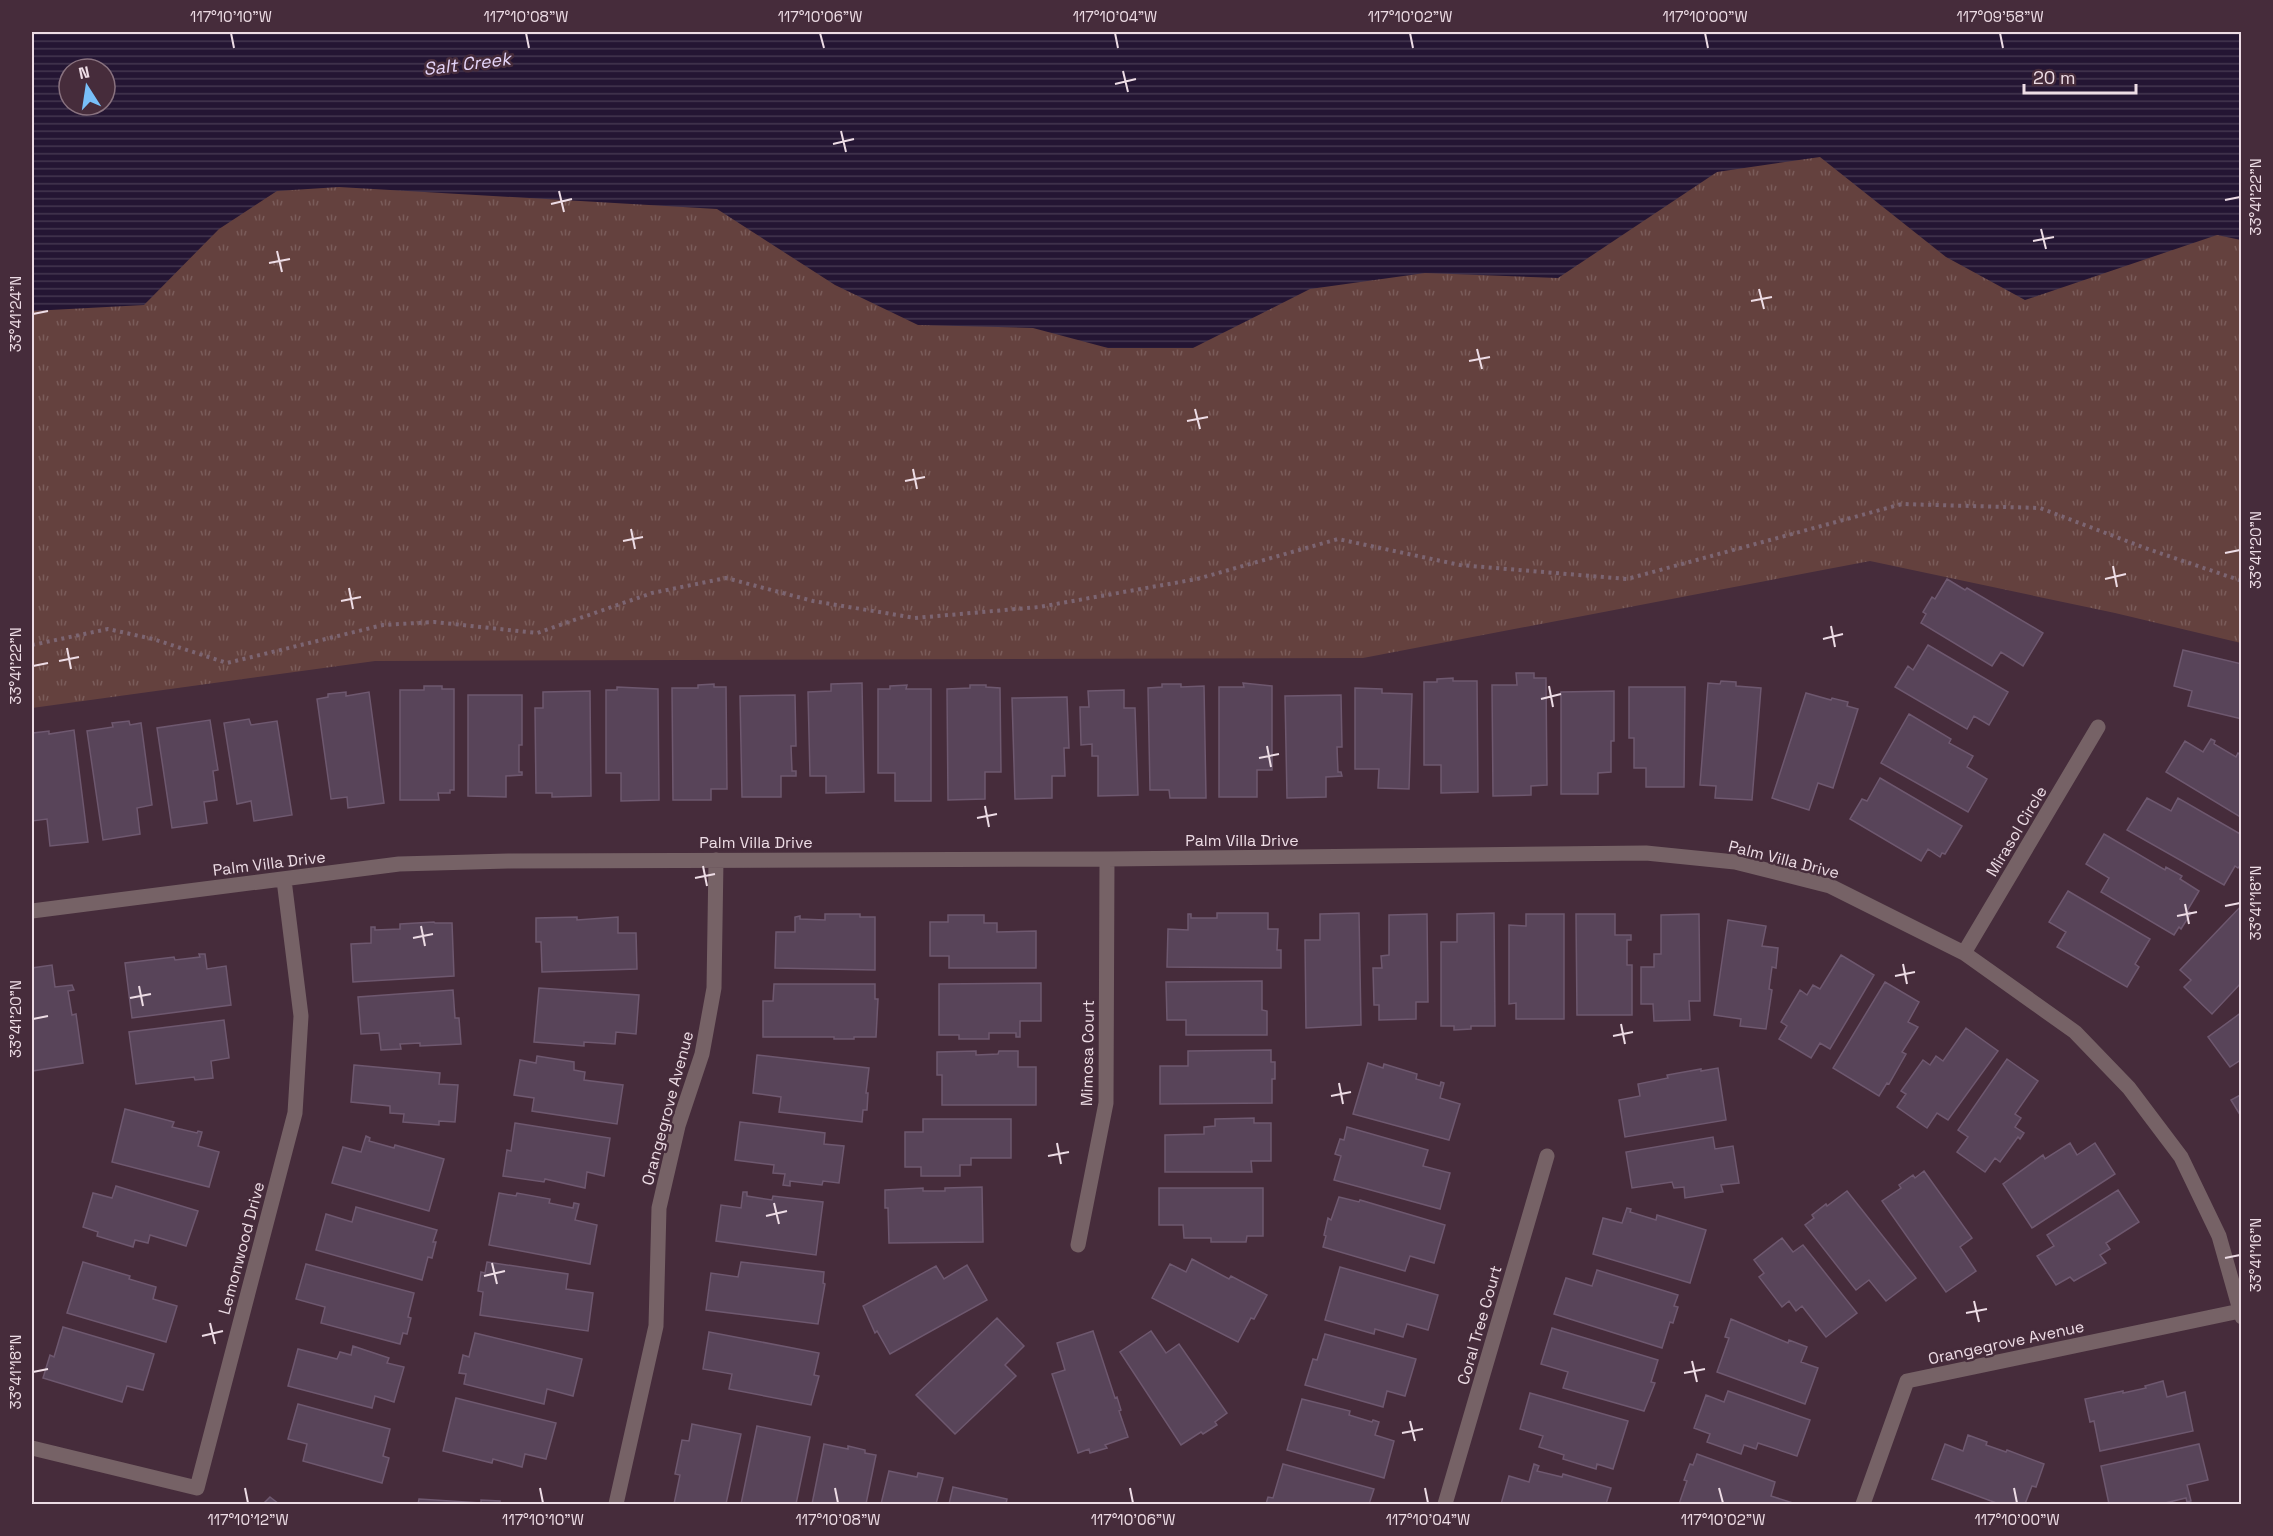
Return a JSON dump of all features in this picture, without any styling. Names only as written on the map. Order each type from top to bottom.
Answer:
[{"type":"street","name":"Mirasol Circle","points":[[1964,953],[2098,727]]},
{"type":"street","name":"Palm Villa Drive","points":[[32,911],[399,864],[1646,853],[1735,862],[1830,886],[1964,953],[2075,1032],[2129,1088],[2181,1157],[2219,1236],[2241,1314]]},
{"type":"street","name":"Mimosa Court","points":[[1078,1245],[1106,1103],[1107,859]]},
{"type":"street","name":"Orangegrove Avenue","points":[[616,1504],[656,1326],[659,1208],[678,1126],[702,1054],[714,988],[716,860]]},
{"type":"street","name":"Lemonwood Drive","points":[[32,1448],[197,1488],[295,1113],[301,1016],[284,880]]},
{"type":"street","name":"Coral Tree Court","points":[[1445,1504],[1547,1156]]},
{"type":"street","name":"Orangegrove Avenue","points":[[1863,1504],[1907,1381],[2241,1314]]},
{"type":"path","points":[[32,645],[108,629],[153,639],[227,663],[383,625],[434,622],[537,633],[652,593],[726,578],[813,601],[915,618],[1039,606],[1197,579],[1338,539],[1460,565],[1627,579],[1902,504],[2040,508],[2241,581]]},
{"type":"green space","points":[[32,32],[2241,32],[2241,643],[2115,613],[1870,561],[1363,658],[375,661],[32,708]]},
{"type":"water","name":"Salt Creek","points":[[32,32],[2241,32],[2241,240],[2217,235],[2025,300],[1946,257],[1820,157],[1717,172],[1558,278],[1425,273],[1310,289],[1193,348],[1108,348],[1033,328],[918,325],[835,285],[717,209],[339,187],[277,191],[219,229],[144,305],[32,311]]},
{"type":"building","points":[[1947,579],[1965,590],[1967,588],[2043,633],[2023,666],[2001,652],[1992,666],[1921,623],[1926,614],[1923,612],[1932,597],[1935,599]]},
{"type":"building","points":[[1928,645],[2008,692],[1989,725],[1974,716],[1967,729],[1895,687],[1908,666],[1913,670]]},
{"type":"building","points":[[2183,650],[2242,664],[2242,719],[2188,706],[2192,691],[2174,686]]},
{"type":"building","points":[[1516,673],[1534,673],[1534,678],[1546,678],[1547,785],[1531,786],[1531,795],[1493,796],[1492,685],[1517,685]]},
{"type":"building","points":[[1453,678],[1453,681],[1477,681],[1478,792],[1441,793],[1441,765],[1424,765],[1424,682]]},
{"type":"building","points":[[1721,681],[1736,682],[1736,686],[1761,688],[1752,800],[1715,798],[1716,786],[1700,785],[1708,683],[1720,684]]},
{"type":"building","points":[[862,683],[864,792],[826,793],[826,776],[810,776],[808,692],[831,691],[831,684]]},
{"type":"building","points":[[1243,683],[1272,686],[1272,770],[1257,770],[1257,797],[1219,797],[1219,687],[1244,687]]},
{"type":"building","points":[[714,684],[714,687],[726,687],[727,789],[711,789],[711,800],[673,800],[672,688],[698,688],[698,685]]},
{"type":"building","points":[[1162,684],[1181,684],[1181,687],[1204,686],[1206,798],[1170,798],[1169,790],[1150,790],[1148,688],[1162,687]]},
{"type":"building","points":[[907,685],[906,689],[931,689],[931,801],[895,801],[895,773],[878,773],[878,689]]},
{"type":"building","points":[[970,685],[1000,688],[1001,772],[985,772],[985,799],[948,800],[947,689],[970,688]]},
{"type":"building","points":[[424,686],[454,689],[454,790],[450,790],[450,793],[438,793],[439,800],[400,800],[400,690],[424,690]]},
{"type":"building","points":[[617,687],[658,689],[659,800],[621,801],[621,773],[606,773],[606,690],[617,690]]},
{"type":"building","points":[[1629,687],[1685,687],[1684,787],[1646,787],[1646,768],[1634,768],[1634,738],[1629,738]]},
{"type":"building","points":[[1355,688],[1382,689],[1382,693],[1412,694],[1409,789],[1378,788],[1379,769],[1355,769]]},
{"type":"building","points":[[1124,690],[1124,708],[1135,708],[1138,795],[1098,796],[1098,756],[1092,756],[1092,744],[1081,745],[1080,707],[1089,707],[1088,691]]},
{"type":"building","points":[[590,691],[591,796],[552,797],[552,793],[536,793],[535,708],[543,708],[543,692]]},
{"type":"building","points":[[1614,691],[1614,741],[1611,741],[1611,772],[1598,773],[1598,794],[1561,794],[1561,692]]},
{"type":"building","points":[[346,692],[346,696],[369,692],[384,803],[348,808],[347,797],[331,799],[317,699],[328,697],[328,694]]},
{"type":"building","points":[[1806,693],[1848,702],[1847,706],[1858,709],[1833,788],[1818,783],[1809,810],[1772,798]]},
{"type":"building","points":[[468,695],[522,695],[522,745],[519,745],[519,772],[522,772],[522,775],[506,776],[506,797],[468,796]]},
{"type":"building","points":[[795,695],[796,746],[791,746],[792,771],[796,771],[796,776],[781,776],[781,797],[742,797],[740,696]]},
{"type":"building","points":[[1341,695],[1342,747],[1337,747],[1338,772],[1341,772],[1342,776],[1326,777],[1326,797],[1287,798],[1285,696]]},
{"type":"building","points":[[1067,697],[1069,748],[1064,748],[1065,776],[1052,776],[1052,798],[1015,799],[1012,698]]},
{"type":"building","points":[[1909,714],[1951,739],[1949,743],[1973,756],[1967,767],[1987,779],[1968,812],[1881,763]]},
{"type":"building","points":[[249,719],[251,725],[277,721],[292,815],[254,821],[251,801],[237,804],[224,723]]},
{"type":"building","points":[[210,720],[218,770],[213,771],[217,800],[204,802],[207,823],[172,828],[157,728]]},
{"type":"building","points":[[129,721],[130,725],[141,723],[152,805],[137,808],[140,834],[103,840],[87,731],[113,727],[112,723]]},
{"type":"building","points":[[74,730],[88,842],[50,846],[47,819],[32,821],[32,737],[33,733],[49,731],[49,734]]},
{"type":"building","points":[[2211,739],[2215,741],[2214,744],[2236,757],[2238,753],[2242,755],[2242,818],[2166,772],[2185,741],[2203,752]]},
{"type":"building","points":[[1880,778],[1962,826],[1945,854],[1942,853],[1940,857],[1928,849],[1921,861],[1850,819],[1862,799],[1867,801]]},
{"type":"building","points":[[2147,798],[2171,811],[2178,798],[2242,835],[2242,863],[2238,868],[2235,866],[2224,885],[2127,830]]},
{"type":"building","points":[[2104,834],[2165,870],[2166,867],[2182,876],[2180,879],[2199,891],[2187,911],[2191,913],[2181,929],[2179,927],[2174,935],[2101,892],[2109,878],[2086,864]]},
{"type":"building","points":[[2068,891],[2150,939],[2135,964],[2139,967],[2127,987],[2057,947],[2066,932],[2049,922]]},
{"type":"building","points":[[2242,905],[2242,982],[2212,1014],[2184,987],[2191,980],[2180,970]]},
{"type":"building","points":[[1217,913],[1268,913],[1268,929],[1278,929],[1277,950],[1281,950],[1281,968],[1167,967],[1168,929],[1188,930],[1188,914],[1191,914],[1191,918],[1217,918]]},
{"type":"building","points":[[1359,913],[1361,1025],[1306,1028],[1305,940],[1320,940],[1320,914]]},
{"type":"building","points":[[1494,913],[1495,1026],[1471,1026],[1471,1029],[1454,1030],[1454,1026],[1441,1026],[1441,942],[1457,942],[1457,914]]},
{"type":"building","points":[[825,914],[860,914],[860,917],[875,917],[875,970],[775,968],[776,932],[795,932],[795,917],[825,920]]},
{"type":"building","points":[[1427,914],[1428,1002],[1416,1002],[1416,1019],[1379,1020],[1379,1005],[1374,1005],[1373,968],[1382,968],[1381,956],[1389,955],[1389,915]]},
{"type":"building","points":[[1526,914],[1564,914],[1564,1019],[1516,1019],[1516,1003],[1509,1004],[1509,925],[1526,926]]},
{"type":"building","points":[[1576,914],[1615,914],[1615,935],[1631,935],[1631,940],[1627,940],[1627,965],[1632,965],[1632,1015],[1577,1015]]},
{"type":"building","points":[[1699,914],[1700,1001],[1689,1001],[1690,1020],[1654,1021],[1653,1004],[1641,1004],[1641,967],[1654,967],[1654,954],[1661,954],[1661,915]]},
{"type":"building","points":[[948,915],[984,915],[984,923],[997,923],[997,932],[1036,931],[1036,968],[949,968],[949,956],[930,956],[930,922],[948,922]]},
{"type":"building","points":[[577,917],[577,920],[618,917],[618,933],[636,933],[637,969],[542,972],[541,942],[536,942],[536,918]]},
{"type":"building","points":[[1728,920],[1766,926],[1762,946],[1778,948],[1776,968],[1772,967],[1769,989],[1772,990],[1766,1029],[1740,1026],[1741,1019],[1714,1015]]},
{"type":"building","points":[[452,923],[454,976],[353,982],[351,944],[371,943],[371,927],[375,927],[375,930],[400,929],[400,924]]},
{"type":"building","points":[[199,954],[205,954],[207,969],[226,966],[231,1005],[132,1018],[125,963],[174,957],[175,960],[200,957]]},
{"type":"building","points":[[1841,955],[1874,975],[1830,1049],[1820,1043],[1811,1058],[1779,1039],[1787,1026],[1781,1022],[1800,990],[1807,995],[1813,985],[1820,989]]},
{"type":"building","points":[[52,965],[55,987],[72,985],[74,990],[68,991],[72,1015],[76,1014],[83,1063],[32,1071],[32,968]]},
{"type":"building","points":[[1262,981],[1262,1010],[1267,1011],[1267,1035],[1186,1035],[1186,1020],[1167,1020],[1166,982]]},
{"type":"building","points":[[1885,982],[1919,1002],[1908,1022],[1918,1027],[1902,1052],[1906,1054],[1889,1084],[1887,1083],[1879,1096],[1833,1068]]},
{"type":"building","points":[[1041,983],[1041,1021],[1020,1021],[1020,1037],[1016,1037],[1016,1033],[989,1033],[989,1039],[959,1039],[959,1035],[939,1035],[939,984]]},
{"type":"building","points":[[774,984],[875,984],[875,999],[878,999],[876,1037],[834,1039],[834,1037],[763,1037],[763,1001],[773,1001]]},
{"type":"building","points":[[539,988],[639,995],[636,1034],[616,1032],[615,1044],[584,1042],[584,1046],[534,1042]]},
{"type":"building","points":[[453,990],[455,1018],[459,1018],[461,1044],[420,1046],[420,1043],[400,1044],[401,1049],[381,1050],[379,1033],[361,1034],[358,997]]},
{"type":"building","points":[[2242,1012],[2242,1059],[2230,1067],[2208,1037]]},
{"type":"building","points":[[224,1020],[229,1058],[211,1061],[213,1078],[195,1080],[194,1077],[136,1084],[129,1032]]},
{"type":"building","points":[[1966,1028],[1998,1051],[1948,1120],[1937,1113],[1927,1128],[1897,1107],[1906,1094],[1901,1091],[1923,1060],[1930,1065],[1936,1056],[1943,1061]]},
{"type":"building","points":[[1271,1050],[1271,1062],[1275,1062],[1272,1103],[1160,1104],[1160,1066],[1188,1066],[1188,1051]]},
{"type":"building","points":[[976,1051],[976,1055],[998,1054],[999,1051],[1018,1051],[1018,1067],[1036,1067],[1036,1105],[942,1105],[942,1075],[937,1075],[937,1052]]},
{"type":"building","points":[[757,1055],[869,1068],[866,1093],[868,1093],[867,1110],[863,1110],[862,1122],[779,1112],[781,1097],[753,1093]]},
{"type":"building","points":[[537,1056],[574,1062],[574,1070],[585,1072],[584,1080],[623,1085],[617,1124],[532,1111],[534,1098],[514,1095],[520,1060],[536,1063]]},
{"type":"building","points":[[2007,1059],[2038,1081],[2015,1114],[2021,1118],[2015,1127],[2024,1133],[2020,1139],[2018,1137],[2000,1162],[1995,1158],[1985,1172],[1957,1152],[1968,1137],[1958,1130]]},
{"type":"building","points":[[1368,1063],[1383,1068],[1384,1064],[1417,1074],[1416,1079],[1440,1086],[1441,1082],[1444,1083],[1440,1098],[1460,1104],[1449,1140],[1353,1114]]},
{"type":"building","points":[[354,1065],[440,1073],[439,1084],[458,1085],[455,1122],[439,1121],[439,1125],[403,1122],[404,1114],[390,1113],[390,1106],[351,1102]]},
{"type":"building","points":[[1718,1068],[1726,1120],[1625,1137],[1619,1100],[1640,1096],[1638,1084],[1668,1078],[1667,1075]]},
{"type":"building","points":[[2242,1094],[2242,1118],[2231,1100]]},
{"type":"building","points":[[125,1109],[174,1122],[172,1127],[197,1133],[202,1132],[198,1146],[219,1152],[209,1187],[112,1162]]},
{"type":"building","points":[[1254,1118],[1254,1123],[1271,1123],[1271,1161],[1251,1161],[1252,1172],[1165,1172],[1165,1135],[1204,1134],[1204,1127],[1215,1126],[1215,1119]]},
{"type":"building","points":[[923,1119],[1011,1119],[1011,1158],[971,1158],[971,1165],[960,1165],[960,1176],[921,1176],[921,1167],[905,1167],[905,1132],[923,1132]]},
{"type":"building","points":[[740,1122],[825,1133],[824,1144],[844,1146],[839,1183],[823,1181],[822,1185],[790,1181],[790,1186],[783,1185],[785,1174],[773,1173],[774,1165],[735,1160]]},
{"type":"building","points":[[515,1123],[610,1138],[604,1176],[587,1172],[585,1188],[545,1179],[544,1182],[503,1176],[507,1150],[511,1151]]},
{"type":"building","points":[[1347,1127],[1428,1150],[1423,1166],[1450,1173],[1440,1209],[1334,1180],[1341,1156],[1335,1154],[1340,1139],[1344,1140]]},
{"type":"building","points":[[366,1136],[370,1138],[369,1141],[394,1148],[395,1145],[444,1159],[429,1211],[332,1183],[343,1147],[361,1152]]},
{"type":"building","points":[[1713,1137],[1715,1149],[1733,1146],[1739,1183],[1721,1185],[1723,1192],[1685,1198],[1684,1187],[1674,1188],[1672,1182],[1632,1188],[1626,1152]]},
{"type":"building","points":[[2070,1143],[2077,1155],[2095,1143],[2115,1174],[2032,1228],[2003,1184],[2043,1155],[2045,1159]]},
{"type":"building","points":[[1924,1171],[1972,1238],[1960,1247],[1976,1271],[1946,1292],[1882,1201],[1901,1188],[1899,1185],[1913,1175],[1915,1178]]},
{"type":"building","points":[[116,1186],[198,1211],[186,1246],[150,1235],[148,1243],[135,1240],[133,1247],[97,1236],[98,1232],[83,1227],[93,1193],[112,1198]]},
{"type":"building","points":[[982,1187],[983,1242],[889,1243],[885,1190],[923,1188],[923,1191],[945,1191],[945,1188]]},
{"type":"building","points":[[1159,1188],[1263,1188],[1263,1236],[1247,1236],[1246,1242],[1211,1242],[1211,1238],[1184,1238],[1183,1225],[1159,1225]]},
{"type":"building","points":[[2118,1190],[2139,1222],[2106,1243],[2110,1249],[2100,1255],[2106,1263],[2074,1281],[2070,1277],[2056,1285],[2037,1256],[2054,1246],[2047,1235]]},
{"type":"building","points":[[1847,1191],[1916,1278],[1886,1301],[1869,1280],[1856,1290],[1805,1225],[1814,1218],[1812,1215]]},
{"type":"building","points":[[743,1192],[747,1192],[747,1196],[772,1200],[773,1196],[823,1202],[816,1255],[716,1241],[721,1205],[741,1208]]},
{"type":"building","points":[[499,1193],[516,1196],[517,1193],[550,1199],[549,1203],[573,1208],[574,1203],[579,1204],[575,1220],[597,1225],[590,1264],[489,1245]]},
{"type":"building","points":[[1339,1197],[1359,1202],[1360,1200],[1445,1225],[1434,1263],[1410,1256],[1405,1271],[1323,1247],[1328,1218],[1331,1220]]},
{"type":"building","points":[[356,1207],[437,1230],[433,1242],[436,1242],[432,1258],[428,1257],[422,1280],[316,1250],[326,1214],[352,1222]]},
{"type":"building","points":[[1627,1208],[1631,1209],[1630,1212],[1656,1220],[1657,1215],[1706,1230],[1690,1283],[1593,1254],[1603,1218],[1622,1223]]},
{"type":"building","points":[[1782,1238],[1793,1252],[1803,1245],[1857,1313],[1826,1337],[1802,1306],[1796,1311],[1789,1301],[1782,1307],[1759,1277],[1764,1273],[1754,1260]]},
{"type":"building","points":[[1192,1259],[1229,1279],[1231,1276],[1267,1295],[1238,1342],[1152,1298],[1170,1264],[1186,1272]]},
{"type":"building","points":[[83,1262],[130,1276],[129,1279],[156,1287],[153,1299],[177,1306],[166,1342],[67,1313]]},
{"type":"building","points":[[487,1262],[568,1274],[566,1289],[593,1293],[588,1331],[480,1315],[483,1292],[478,1291],[481,1272],[485,1273]]},
{"type":"building","points":[[741,1262],[824,1272],[823,1283],[825,1284],[818,1324],[706,1310],[711,1273],[738,1277]]},
{"type":"building","points":[[306,1264],[414,1293],[408,1317],[411,1318],[407,1334],[403,1333],[400,1344],[321,1323],[325,1307],[296,1299]]},
{"type":"building","points":[[967,1265],[987,1300],[890,1354],[877,1331],[875,1333],[863,1306],[936,1266],[944,1279]]},
{"type":"building","points":[[1340,1267],[1438,1295],[1428,1330],[1407,1324],[1403,1337],[1375,1329],[1374,1334],[1325,1320]]},
{"type":"building","points":[[1597,1270],[1678,1295],[1674,1306],[1678,1307],[1673,1323],[1670,1322],[1662,1348],[1554,1314],[1566,1278],[1592,1286]]},
{"type":"building","points":[[997,1318],[1024,1346],[1005,1365],[1016,1376],[955,1434],[916,1395]]},
{"type":"building","points":[[1731,1319],[1788,1343],[1789,1340],[1807,1347],[1801,1362],[1818,1368],[1805,1404],[1717,1372],[1729,1338],[1725,1337]]},
{"type":"building","points":[[63,1327],[154,1354],[143,1390],[127,1386],[122,1402],[43,1378],[50,1355],[54,1357]]},
{"type":"building","points":[[1552,1328],[1658,1360],[1651,1382],[1655,1383],[1644,1411],[1563,1388],[1568,1372],[1541,1364]]},
{"type":"building","points":[[1093,1331],[1115,1398],[1117,1397],[1128,1437],[1105,1445],[1107,1448],[1090,1453],[1089,1449],[1078,1453],[1052,1374],[1065,1370],[1057,1343]]},
{"type":"building","points":[[1151,1331],[1166,1353],[1179,1344],[1227,1413],[1215,1422],[1217,1425],[1181,1445],[1120,1352]]},
{"type":"building","points":[[709,1332],[819,1353],[814,1375],[819,1376],[811,1405],[729,1389],[732,1374],[703,1369]]},
{"type":"building","points":[[475,1333],[582,1359],[573,1396],[547,1389],[544,1404],[464,1384],[466,1374],[459,1373],[463,1355],[469,1357]]},
{"type":"building","points":[[1325,1334],[1416,1359],[1405,1396],[1387,1391],[1383,1407],[1305,1385],[1313,1359],[1317,1360]]},
{"type":"building","points":[[353,1346],[389,1358],[387,1363],[404,1367],[394,1402],[375,1396],[372,1408],[288,1386],[298,1349],[337,1359],[340,1352],[351,1355]]},
{"type":"building","points":[[2163,1381],[2167,1397],[2185,1392],[2193,1431],[2100,1451],[2094,1421],[2090,1422],[2085,1399],[2146,1388],[2145,1386]]},
{"type":"building","points":[[1728,1391],[1810,1420],[1797,1456],[1758,1443],[1756,1449],[1744,1445],[1741,1454],[1707,1442],[1710,1434],[1694,1428],[1706,1395],[1724,1402]]},
{"type":"building","points":[[1530,1393],[1628,1421],[1613,1469],[1597,1464],[1596,1469],[1563,1459],[1564,1455],[1539,1447],[1543,1436],[1520,1429]]},
{"type":"building","points":[[456,1398],[556,1423],[546,1459],[525,1454],[522,1467],[493,1459],[492,1463],[443,1451]]},
{"type":"building","points":[[1302,1399],[1350,1411],[1349,1415],[1379,1422],[1375,1435],[1394,1441],[1384,1478],[1287,1450]]},
{"type":"building","points":[[298,1404],[390,1429],[383,1456],[389,1458],[382,1483],[303,1461],[307,1444],[288,1439]]},
{"type":"building","points":[[692,1424],[741,1434],[726,1504],[674,1504],[680,1475],[675,1474],[682,1440],[689,1441]]},
{"type":"building","points":[[757,1426],[810,1437],[796,1504],[741,1504]]},
{"type":"building","points":[[1968,1435],[1987,1442],[1986,1445],[2044,1464],[2036,1487],[2032,1486],[2025,1504],[1999,1504],[1932,1479],[1945,1444],[1963,1451]]},
{"type":"building","points":[[824,1444],[848,1449],[848,1446],[876,1455],[866,1504],[812,1504]]},
{"type":"building","points":[[2199,1444],[2208,1480],[2187,1485],[2191,1501],[2187,1502],[2186,1498],[2161,1504],[2109,1504],[2101,1466]]},
{"type":"building","points":[[1697,1454],[1775,1482],[1771,1496],[1796,1504],[1679,1504],[1687,1481],[1684,1480]]},
{"type":"building","points":[[1283,1464],[1374,1489],[1369,1504],[1266,1504],[1268,1497],[1273,1498]]},
{"type":"building","points":[[1534,1464],[1539,1466],[1537,1471],[1562,1477],[1563,1474],[1611,1488],[1606,1504],[1501,1504],[1509,1476],[1529,1482]]},
{"type":"building","points":[[889,1471],[917,1477],[918,1473],[943,1478],[936,1504],[881,1504]]},
{"type":"building","points":[[953,1487],[1007,1499],[1006,1504],[949,1504]]},
{"type":"building","points":[[270,1497],[279,1504],[263,1504]]},
{"type":"building","points":[[419,1499],[481,1503],[481,1500],[500,1501],[500,1504],[418,1504]]}]
